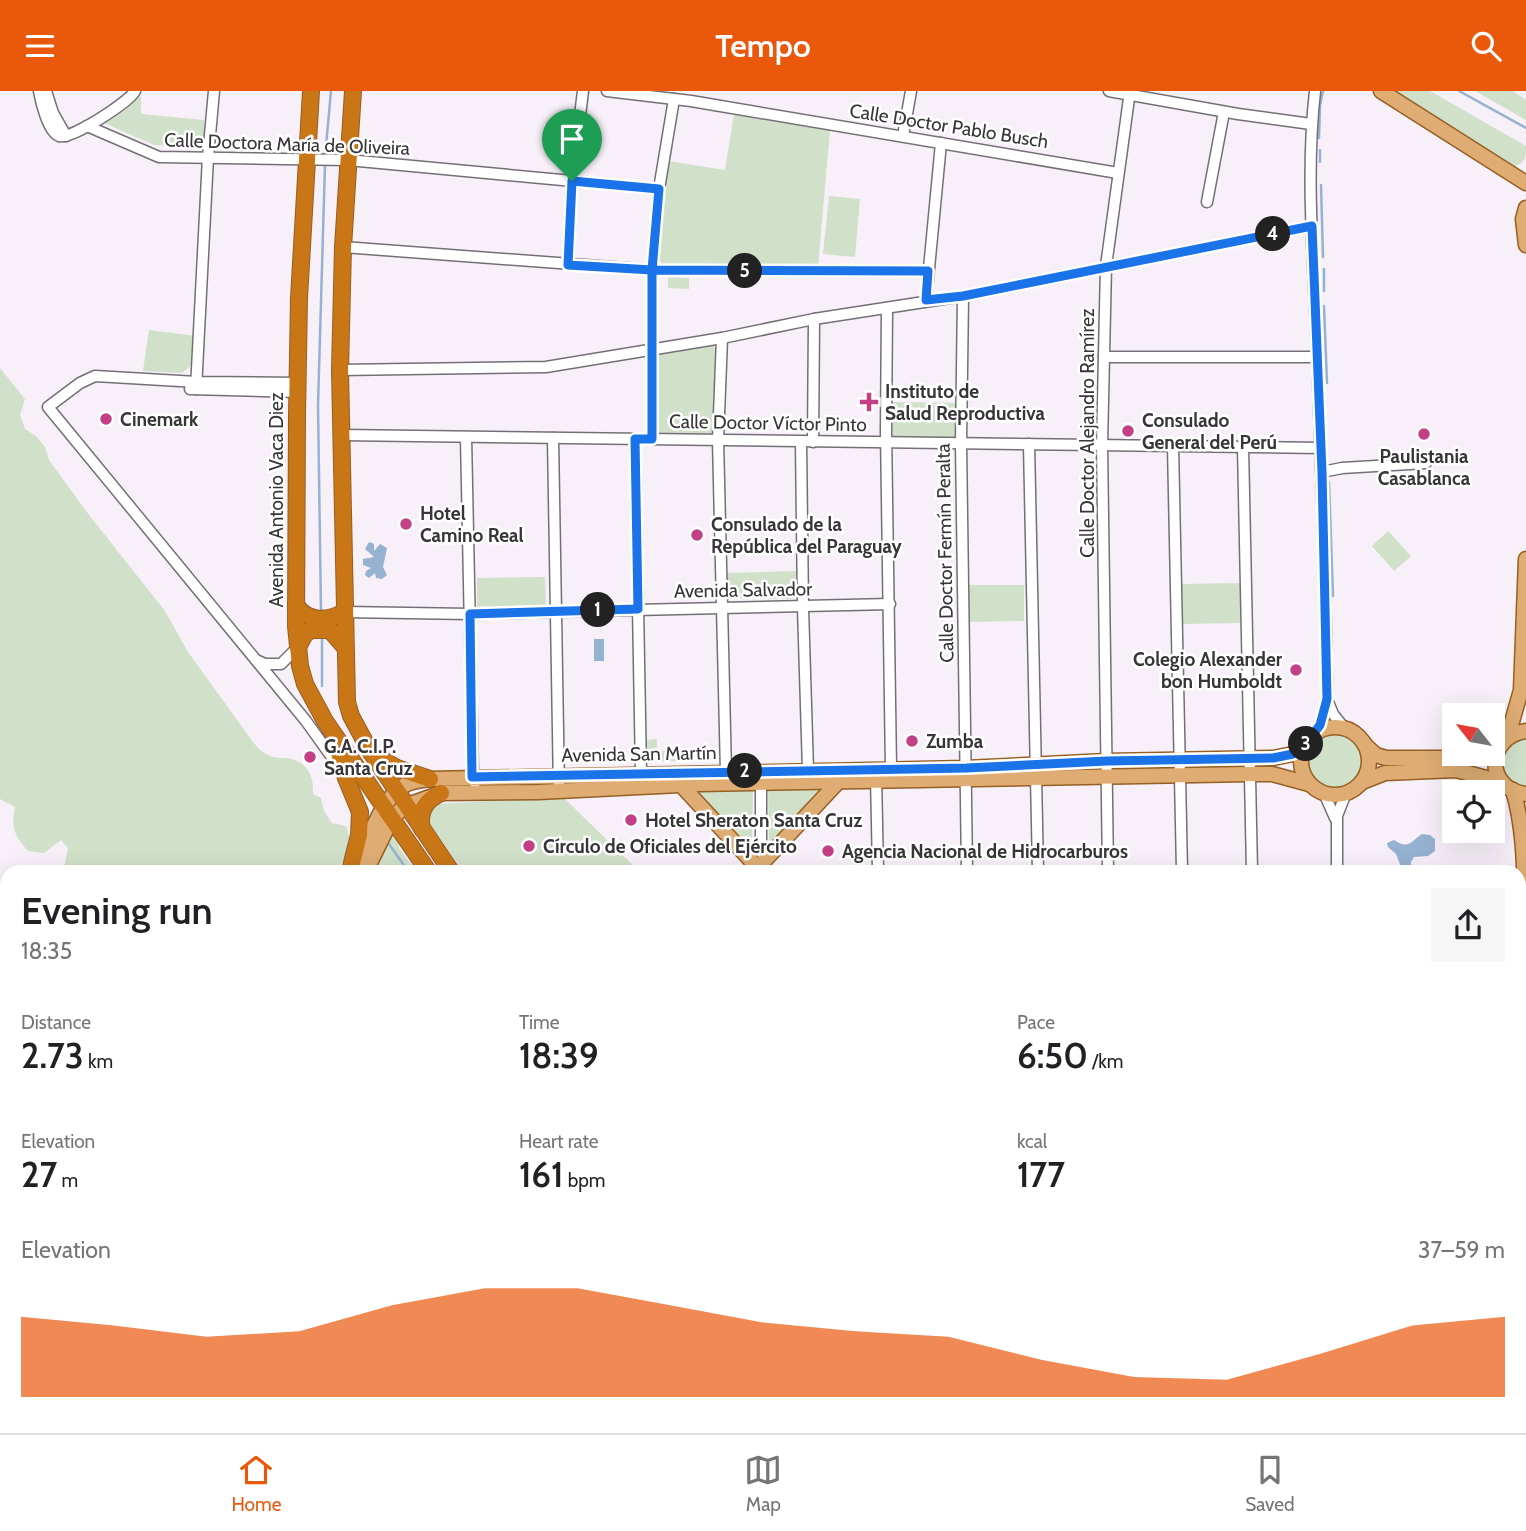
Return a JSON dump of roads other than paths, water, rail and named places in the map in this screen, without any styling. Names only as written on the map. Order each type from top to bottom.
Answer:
[{"type":"highway","name":"Avenida Antonio Vaca Diez","points":[[311,91],[299,298],[296,605],[298,647],[304,684],[335,741],[351,759],[424,865]]},
{"type":"highway","points":[[353,91],[343,160],[341,370],[344,646],[349,709],[370,751],[447,865]]},
{"type":"highway","points":[[296,605],[300,612],[312,619],[328,619],[344,612]]},
{"type":"highway","points":[[298,647],[305,634],[318,630],[330,630],[344,646]]},
{"type":"highway","points":[[335,741],[346,778],[357,802],[361,824],[353,865]]},
{"type":"highway","points":[[370,751],[397,768],[430,779]]},
{"type":"highway","points":[[422,828],[421,812],[430,799],[441,793]]},
{"type":"main road","points":[[1381,91],[1526,183]]},
{"type":"main road","points":[[1526,208],[1523,233],[1526,245]]},
{"type":"main road","points":[[1505,735],[1524,697],[1526,559]]},
{"type":"main road","points":[[1180,767],[1249,758],[1283,757],[1293,754],[1305,745],[1316,732],[1331,727],[1345,729],[1359,737],[1376,755],[1395,759],[1442,758]]},
{"type":"main road","points":[[1505,740],[1526,731]]},
{"type":"main road","points":[[1305,745],[1302,768],[1309,784],[1324,793],[1346,793],[1362,782],[1385,773],[1456,769],[1514,789]]},
{"type":"main road","points":[[1362,782],[1369,764],[1365,745]]},
{"type":"main road","name":"Avenida San Martín","points":[[397,790],[410,782],[472,777],[557,775],[681,785],[726,772],[808,770],[876,775],[1180,767],[1272,774],[1309,784]]},
{"type":"main road","points":[[1496,767],[1514,789],[1522,830],[1523,865]]},
{"type":"main road","name":"Avenida San Martín","points":[[389,812],[441,793],[559,790],[619,781],[641,773],[761,784],[838,782],[876,775],[891,769],[965,774]]},
{"type":"main road","points":[[681,785],[761,864],[838,782]]},
{"type":"main road","points":[[368,865],[397,790]]},
{"type":"main road","points":[[356,865],[389,812]]},
{"type":"street","points":[[38,91],[45,115],[55,134],[63,136],[87,126],[128,100],[135,91]]},
{"type":"street","points":[[46,91],[52,113],[63,136]]},
{"type":"street","points":[[196,385],[214,91]]},
{"type":"street","points":[[568,265],[572,181],[583,91]]},
{"type":"street","name":"Calle Doctor Pablo Busch","points":[[607,91],[674,99],[692,96],[1118,173]]},
{"type":"street","points":[[904,136],[911,91]]},
{"type":"street","points":[[1109,91],[1311,124]]},
{"type":"street","points":[[1315,91],[1311,124],[1312,226],[1322,472],[1327,699],[1324,715],[1316,732]]},
{"type":"street","name":"Calle Doctor Alejandro Ramírez","points":[[1108,865],[1102,445],[1106,266],[1130,93]]},
{"type":"street","points":[[652,439],[652,270],[659,189],[674,99]]},
{"type":"street","points":[[1207,202],[1224,111]]},
{"type":"street","name":"Calle Doctora María de Oliveira","points":[[87,126],[151,155],[343,160],[659,189]]},
{"type":"street","points":[[926,300],[941,143]]},
{"type":"street","points":[[341,370],[546,367],[722,338],[814,319],[963,296],[1312,226]]},
{"type":"street","points":[[343,247],[652,270],[928,271]]},
{"type":"street","name":"Calle Doctor Fermín Peralta","points":[[963,296],[961,443],[967,865]]},
{"type":"street","points":[[887,308],[891,769]]},
{"type":"street","points":[[813,442],[814,319]]},
{"type":"street","points":[[722,338],[718,440],[726,772]]},
{"type":"street","points":[[1104,357],[1317,358]]},
{"type":"street","points":[[196,385],[95,376],[80,383],[48,407],[306,721],[346,778]]},
{"type":"street","points":[[63,424],[60,413],[65,398],[95,382],[298,388]]},
{"type":"street","name":"Calle Doctor Víctor Pinto","points":[[341,435],[1321,448]]},
{"type":"street","points":[[466,437],[472,777],[479,787],[489,792]]},
{"type":"street","points":[[553,438],[559,790]]},
{"type":"street","points":[[635,439],[641,773]]},
{"type":"street","points":[[801,442],[808,770]]},
{"type":"street","points":[[1029,444],[1038,865]]},
{"type":"street","points":[[1173,446],[1182,865]]},
{"type":"street","points":[[1243,447],[1252,865]]},
{"type":"street","points":[[1322,472],[1342,468],[1426,463]]},
{"type":"street","name":"Avenida Salvador","points":[[344,612],[470,614],[890,604]]},
{"type":"street","points":[[256,660],[265,664],[281,664],[298,647]]},
{"type":"street","points":[[1327,699],[1333,714],[1345,729]]},
{"type":"street","points":[[306,721],[335,741]]},
{"type":"street","points":[[876,775],[878,865]]},
{"type":"street","points":[[761,784],[761,864]]},
{"type":"street","points":[[1324,793],[1336,824]]},
{"type":"street","points":[[1337,865],[1336,824],[1346,793]]},
{"type":"water","points":[[369,542],[374,544],[374,551],[380,544],[387,548],[383,567],[387,575],[382,579],[376,578],[375,573],[369,578],[365,575],[371,568],[363,565],[363,559],[374,557],[365,549]]},
{"type":"water","points":[[594,639],[604,639],[604,661],[594,661]]},
{"type":"water","points":[[1422,834],[1430,835],[1435,839],[1435,851],[1428,856],[1414,857],[1411,865],[1400,865],[1387,843],[1394,840],[1403,844],[1412,842]]},
{"type":"waterway","points":[[325,157],[331,91]]},
{"type":"waterway","points":[[1319,138],[1323,91]]},
{"type":"waterway","points":[[1459,91],[1526,128]]},
{"type":"waterway","points":[[1320,150],[1320,162]]},
{"type":"waterway","points":[[321,612],[318,405],[325,164]]},
{"type":"waterway","points":[[1321,185],[1323,257]]},
{"type":"waterway","points":[[1324,269],[1324,291]]},
{"type":"waterway","points":[[1324,306],[1327,383]]},
{"type":"waterway","points":[[1329,482],[1333,596]]},
{"type":"waterway","points":[[322,637],[322,686]]},
{"type":"waterway","points":[[389,844],[404,865]]},
{"type":"place","name":"Instituto de Salud Reproductiva","points":[[869,402]]},
{"type":"place","name":"Cinemark","points":[[106,419]]},
{"type":"place","name":"Consulado General del Perú","points":[[1128,431]]},
{"type":"place","name":"Paulistania Casablanca","points":[[1424,434]]},
{"type":"place","name":"Hotel Camino Real","points":[[406,524]]},
{"type":"place","name":"Consulado de la República del Paraguay","points":[[697,535]]},
{"type":"place","name":"Colegio Alexander bon Humboldt","points":[[1296,670]]},
{"type":"place","name":"Zumba","points":[[912,741]]},
{"type":"place","name":"G.A.C.I.P. Santa Cruz","points":[[310,757]]},
{"type":"place","name":"Hotel Sheraton Santa Cruz","points":[[631,820]]},
{"type":"place","name":"Círculo de Oficiales del Ejército","points":[[529,846]]},
{"type":"place","name":"Agencia Nacional de Hidrocarburos","points":[[828,851]]}]
